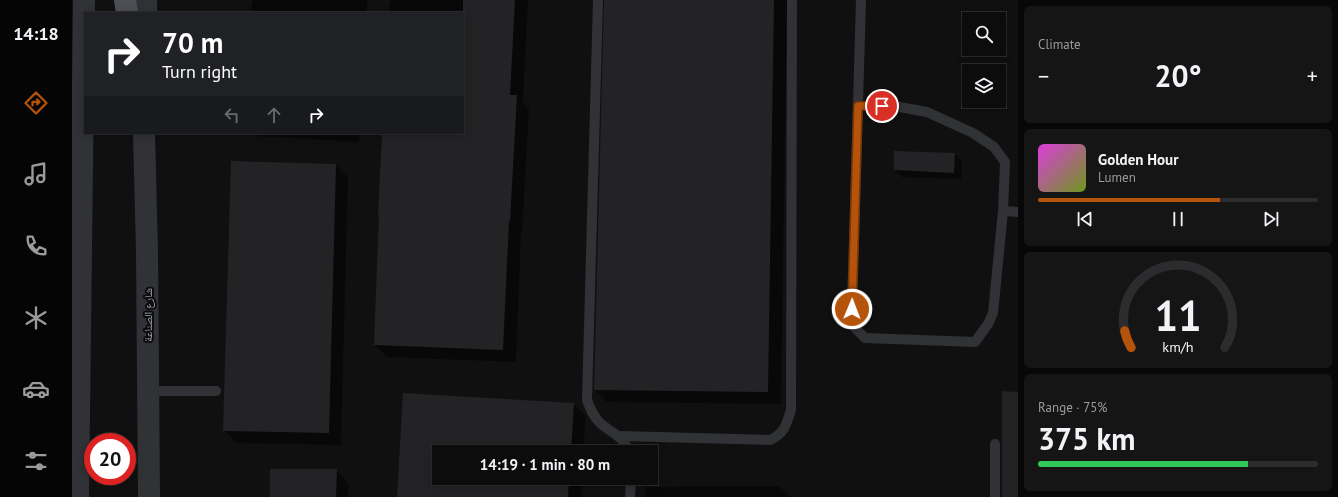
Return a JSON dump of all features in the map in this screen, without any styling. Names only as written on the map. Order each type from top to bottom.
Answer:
[{"type":"main road","points":[[125,0],[127,12]]},
{"type":"street","points":[[78,497],[75,461],[76,315],[84,0]]},
{"type":"street","points":[[146,0],[146,12]]},
{"type":"street","name":"شارع الصناعة","points":[[144,134],[147,252],[149,497]]},
{"type":"lane","points":[[598,0],[587,400],[591,411],[599,421],[619,436],[626,445]]},
{"type":"lane","points":[[619,436],[770,440],[779,435],[786,425],[791,410],[792,0]]},
{"type":"lane","points":[[858,106],[894,106],[927,112],[973,133],[994,147],[1005,162],[1003,211],[993,313],[988,324],[974,342],[865,338],[854,328],[852,309],[861,0]]},
{"type":"lane","points":[[1003,211],[1018,212]]},
{"type":"lane","points":[[148,391],[216,391]]},
{"type":"lane","points":[[995,444],[995,497]]},
{"type":"lane","points":[[630,497],[631,485]]},
{"type":"building","points":[[463,0],[515,0],[510,95],[517,95],[503,350],[374,345],[382,134],[464,134]]},
{"type":"building","points":[[604,0],[774,0],[768,392],[594,390]]},
{"type":"building","points":[[894,151],[955,153],[954,173],[894,170]]},
{"type":"building","points":[[231,161],[336,164],[329,433],[223,431]]},
{"type":"building","points":[[1002,391],[1018,392],[1018,497],[1002,497]]},
{"type":"building","points":[[403,393],[574,403],[571,445],[432,445],[432,485],[569,485],[568,497],[397,497]]},
{"type":"building","points":[[270,469],[337,469],[336,497],[270,497]]},
{"type":"route","points":[[852,309],[858,106],[882,106]]}]
